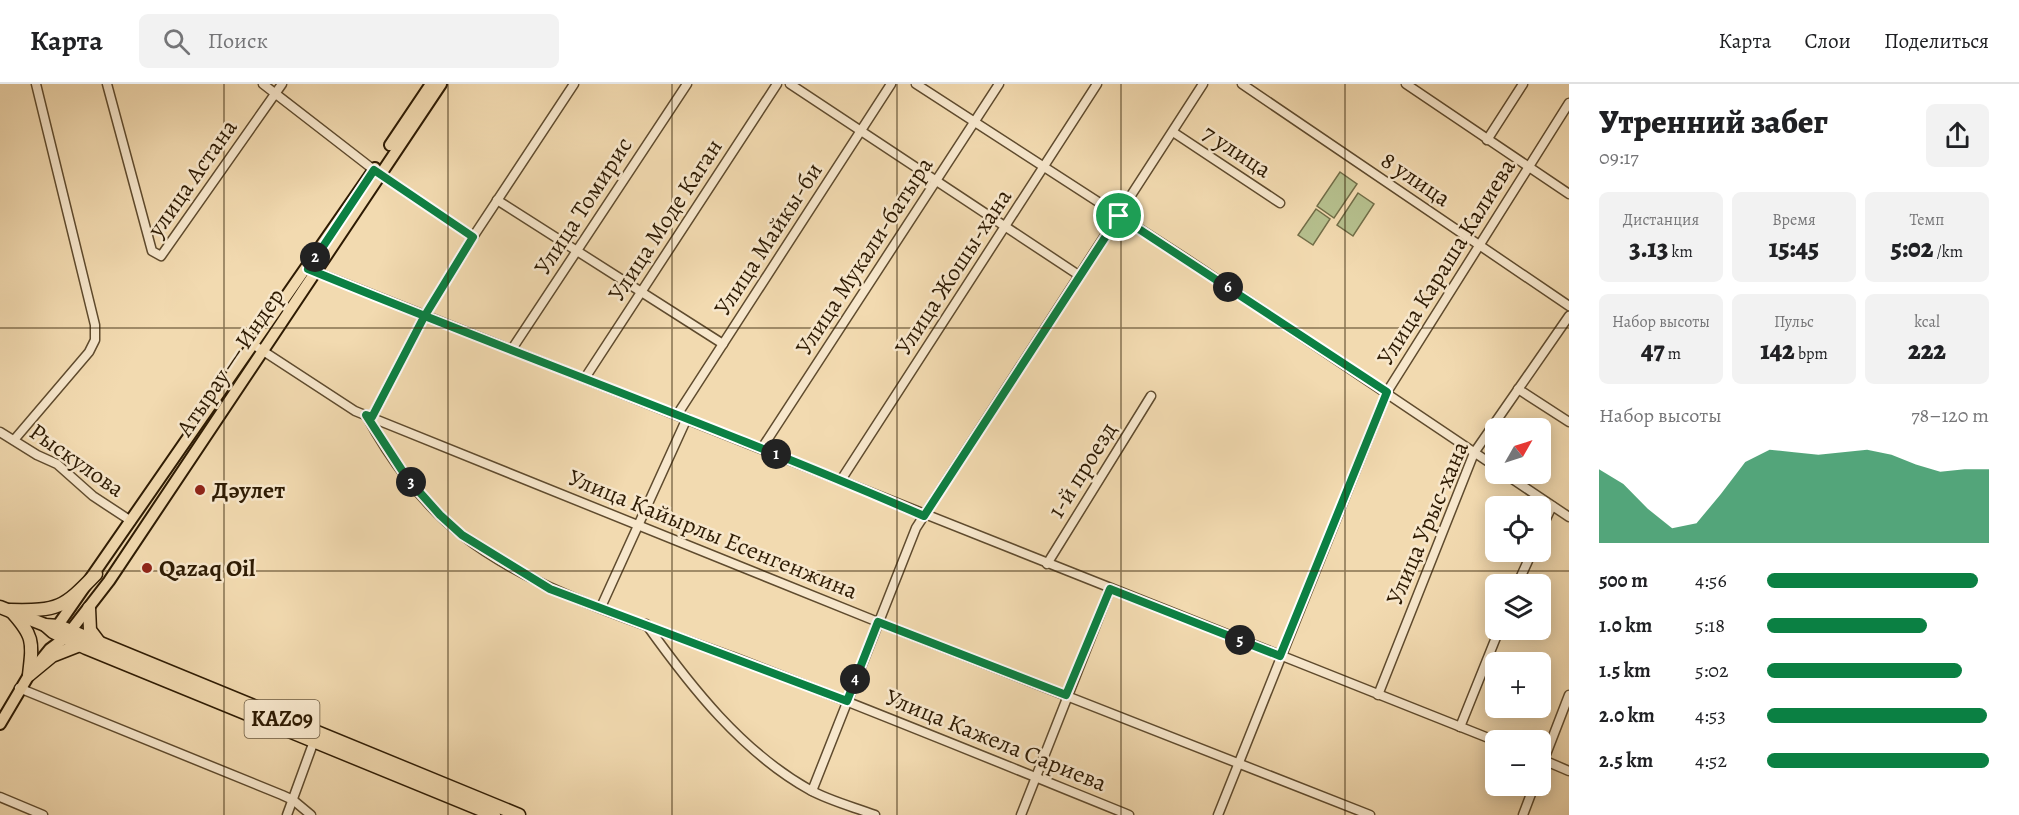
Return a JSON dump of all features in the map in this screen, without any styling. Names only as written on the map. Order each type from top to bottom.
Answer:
[{"type":"highway","points":[[5,609],[39,611],[60,607],[96,574]]},
{"type":"highway","points":[[89,608],[90,630],[102,645]]},
{"type":"highway","points":[[5,609],[26,627],[33,644],[29,675]]},
{"type":"highway","name":"KAZ09","points":[[5,609],[68,635],[102,645],[466,798],[494,815]]},
{"type":"highway","name":"KAZ09","points":[[68,635],[80,645],[314,741],[466,798],[519,815]]},
{"type":"highway","points":[[29,675],[52,656],[80,645]]},
{"type":"main road","name":"Атырау — Индер","points":[[50,649],[68,635],[89,608],[312,271],[431,84]]},
{"type":"main road","name":"Атырау — Индер","points":[[376,172],[441,84]]},
{"type":"main road","name":"Атырау — Индер","points":[[52,628],[96,574],[131,521],[259,348]]},
{"type":"main road","points":[[0,724],[19,688],[50,649],[52,628]]},
{"type":"street","points":[[14,441],[89,352],[95,340],[95,325],[36,84]]},
{"type":"street","name":"улица Астана","points":[[107,84],[152,251],[161,256],[165,254],[282,84]]},
{"type":"street","points":[[263,84],[376,172],[473,237]]},
{"type":"street","points":[[369,416],[424,317],[473,237],[574,84]]},
{"type":"street","name":"Улица Томирис","points":[[512,349],[687,84]]},
{"type":"street","name":"Улица Моде Каган","points":[[585,378],[777,84]]},
{"type":"street","points":[[790,84],[1080,276]]},
{"type":"street","name":"Улица Майкы-би","points":[[677,415],[891,84]]},
{"type":"street","points":[[916,84],[1387,392],[1485,460]]},
{"type":"street","name":"Улица Мукали-батыра","points":[[762,448],[999,84]]},
{"type":"street","name":"Улица Жошы-хана","points":[[841,480],[1097,84]]},
{"type":"street","points":[[812,791],[916,528],[1203,84]]},
{"type":"street","name":"8 улица","points":[[1242,84],[1569,306]]},
{"type":"street","points":[[1487,140],[1523,84]]},
{"type":"street","points":[[1409,85],[1569,194]]},
{"type":"street","name":"Улица Караша Калиева","points":[[1218,815],[1387,392],[1569,103]]},
{"type":"street","name":"7 улица","points":[[1173,132],[1280,203]]},
{"type":"street","points":[[497,200],[723,344]]},
{"type":"street","points":[[312,271],[424,317],[512,349],[762,448],[924,516],[1485,737]]},
{"type":"street","name":"Улица Урыс-хана","points":[[1378,695],[1474,453],[1569,316]]},
{"type":"street","name":"Улица Кайырлы Есенгенжина","points":[[259,348],[355,411],[878,622],[1370,815]]},
{"type":"street","points":[[1518,389],[1569,422]]},
{"type":"street","name":"1-й проезд","points":[[1047,564],[1151,396]]},
{"type":"street","name":"Улица Кажела Сариева","points":[[369,416],[407,478],[462,535],[550,589],[847,701],[1129,815]]},
{"type":"street","points":[[601,607],[687,418]]},
{"type":"street","name":"Рыскулова","points":[[0,432],[57,464],[93,496],[131,521]]},
{"type":"street","points":[[1520,484],[1569,517]]},
{"type":"street","points":[[1021,815],[1066,695],[1110,589]]},
{"type":"street","points":[[646,624],[704,699],[756,752],[812,791],[875,815]]},
{"type":"street","points":[[1460,727],[1495,640]]},
{"type":"street","points":[[19,688],[293,800],[310,815]]},
{"type":"street","points":[[1551,738],[1569,695]]},
{"type":"street","points":[[287,815],[314,741]]},
{"type":"street","points":[[1551,764],[1569,771]]},
{"type":"street","points":[[1523,815],[1530,796]]},
{"type":"street","points":[[0,797],[43,815]]},
{"type":"green space","points":[[1340,172],[1357,184],[1334,218],[1317,206]]},
{"type":"green space","points":[[1358,193],[1374,204],[1353,236],[1337,225]]},
{"type":"green space","points":[[1316,209],[1330,219],[1313,245],[1298,235]]},
{"type":"place","name":"Дәулет","points":[[200,490]]},
{"type":"place","name":"Qazaq Oil","points":[[147,568]]},
{"type":"route","points":[[1119,216],[924,516],[841,480],[512,349],[424,317],[308,269],[374,170],[473,237],[424,317],[372,417],[366,415],[407,478],[440,515],[462,535],[550,589],[847,701],[878,622],[1066,695],[1110,589],[1280,656],[1387,392],[1119,216]]}]
